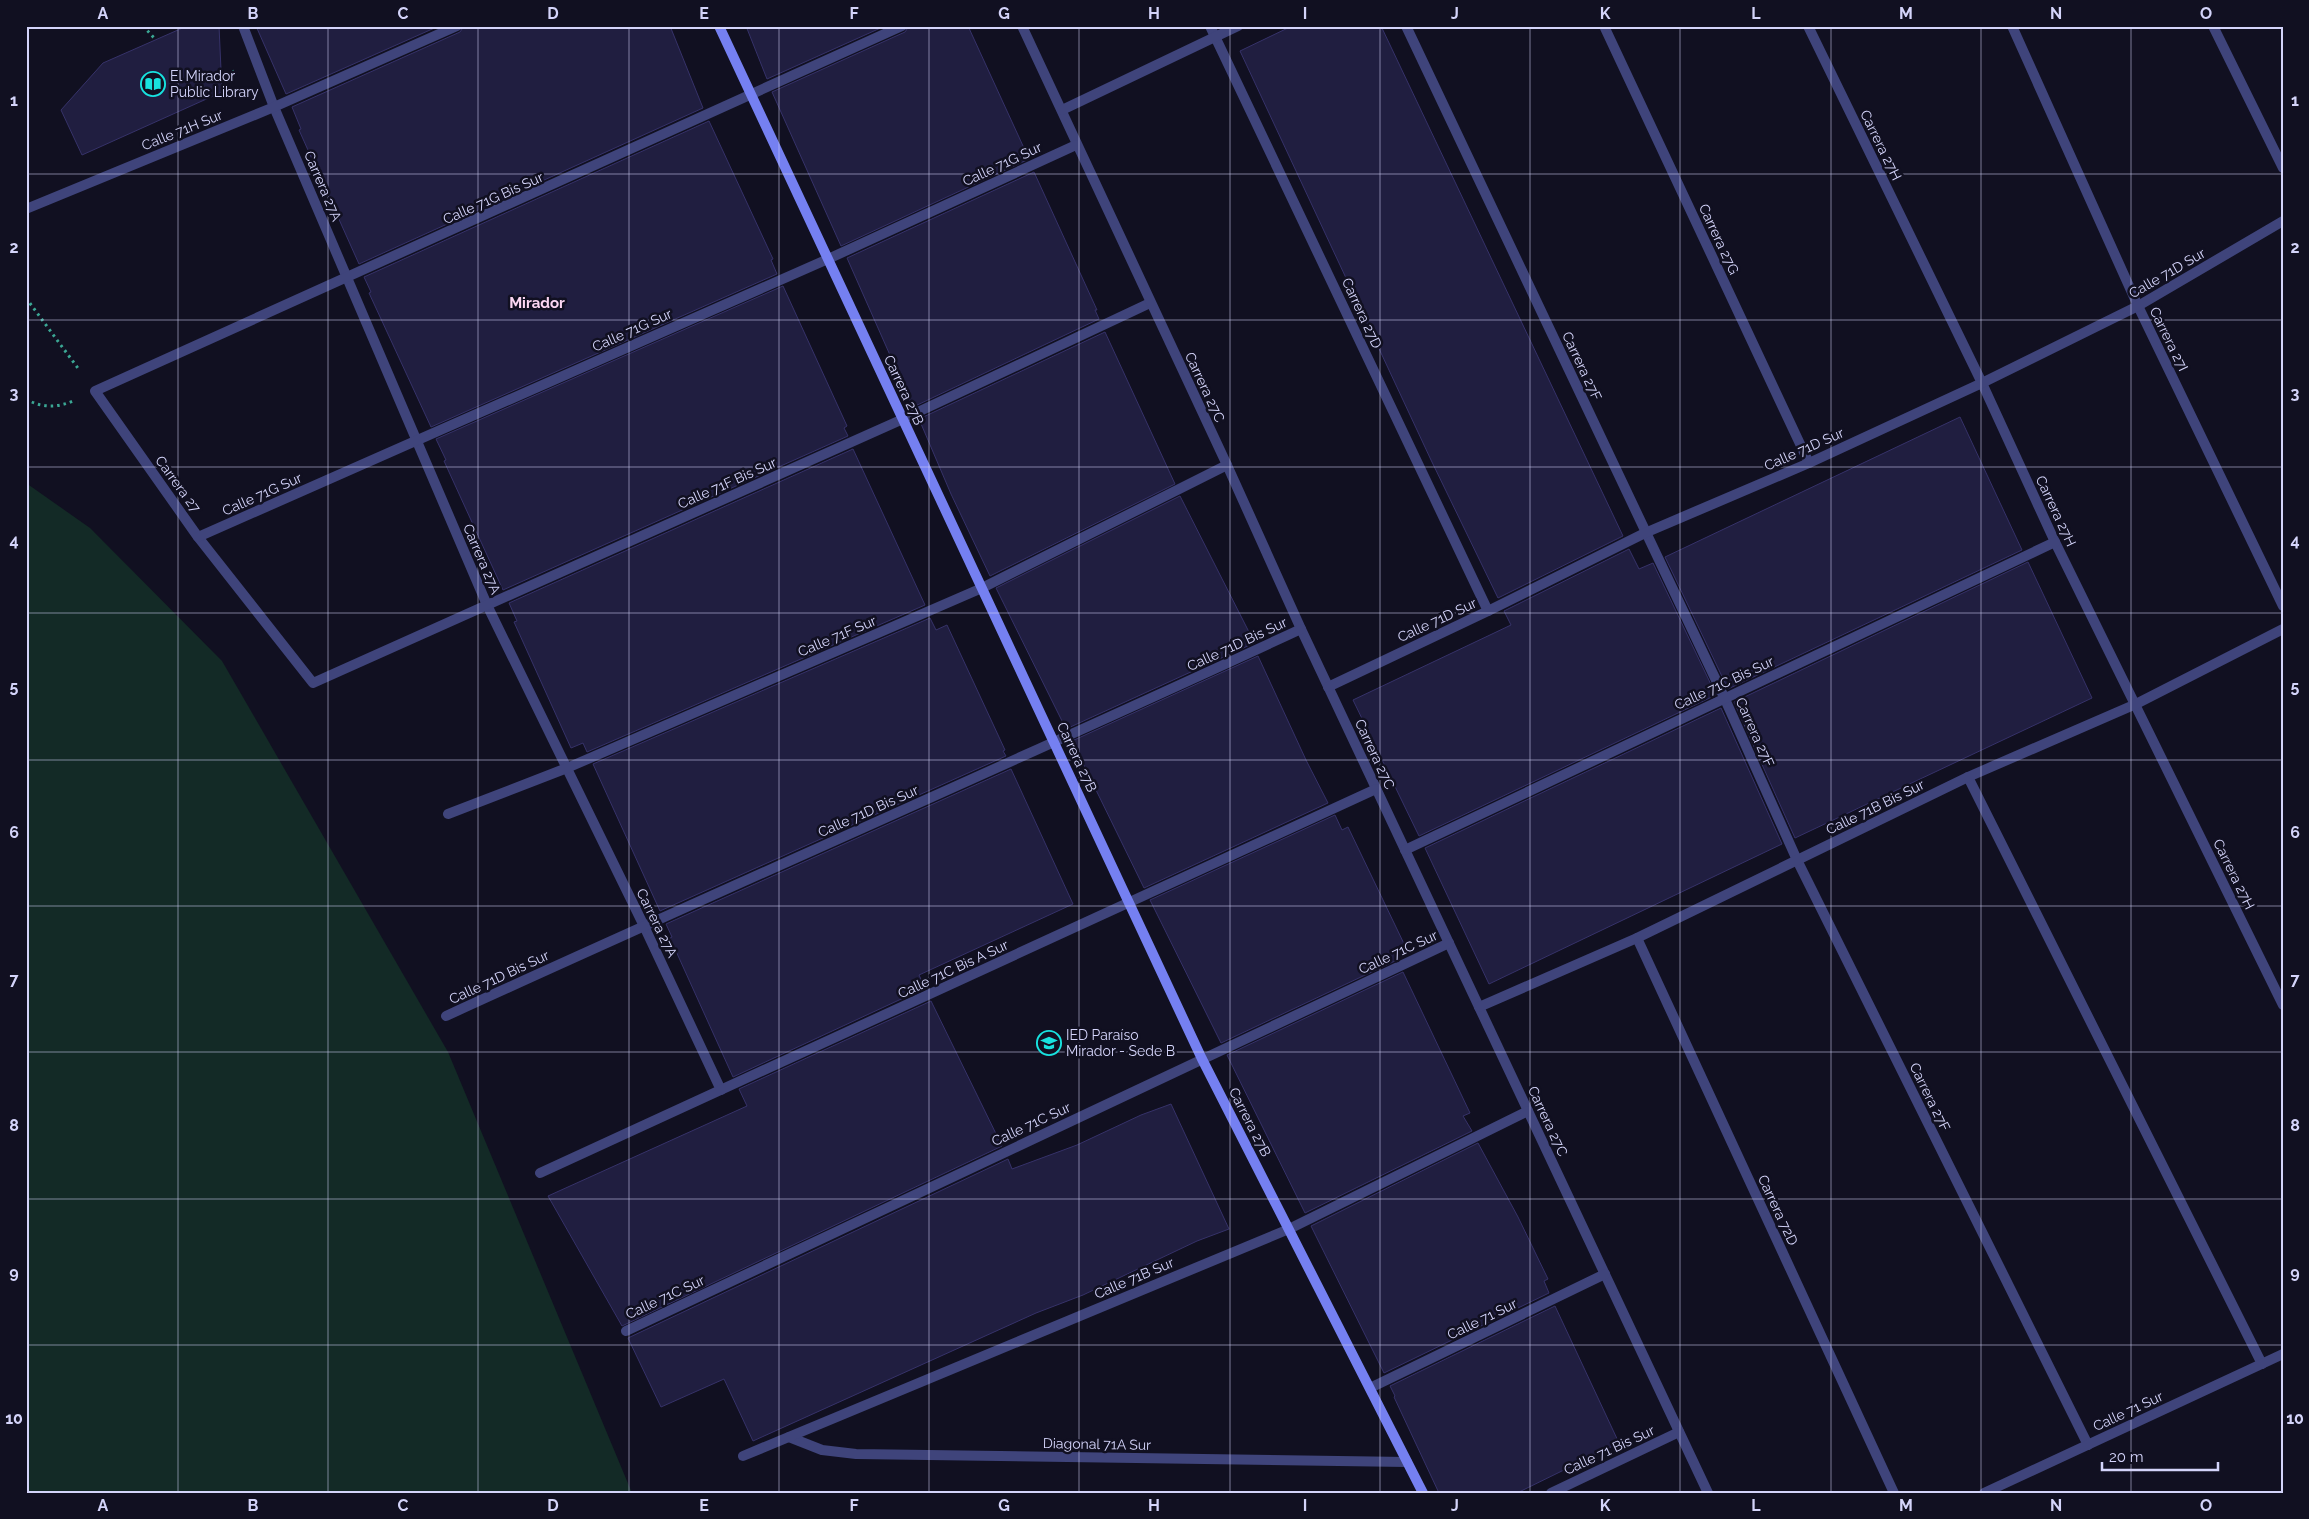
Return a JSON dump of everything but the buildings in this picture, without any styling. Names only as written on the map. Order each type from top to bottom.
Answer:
[{"type":"street","name":"Carrera 27A","points":[[243,26],[274,107],[487,605],[644,926],[721,1090]]},
{"type":"street","name":"Calle 71H Sur","points":[[26,209],[274,107],[458,26]]},
{"type":"street","name":"Carrera 27B","points":[[718,26],[1202,1059],[1423,1493]]},
{"type":"street","name":"Calle 71G Bis Sur","points":[[95,391],[751,96],[902,26]]},
{"type":"street","name":"Carrera 27C","points":[[1022,26],[1227,465],[1328,687],[1708,1493]]},
{"type":"street","name":"Carrera 27D","points":[[1210,26],[1488,611]]},
{"type":"street","points":[[1062,110],[1238,26]]},
{"type":"street","name":"Carrera 27F","points":[[1406,26],[1724,698],[1797,860],[2088,1445]]},
{"type":"street","name":"Carrera 27G","points":[[1604,26],[1809,463]]},
{"type":"street","name":"Carrera 27H","points":[[1808,26],[1982,383],[2055,542],[2283,1005]]},
{"type":"street","name":"Carrera 27I","points":[[2012,26],[2138,306],[2283,606]]},
{"type":"street","points":[[2213,26],[2283,168]]},
{"type":"street","name":"Calle 71G Sur","points":[[198,537],[828,259],[1076,145]]},
{"type":"street","name":"Calle 71D Sur","points":[[1328,687],[1488,611],[1645,533],[1809,463],[1982,383],[2138,306],[2283,221]]},
{"type":"street","name":"Calle 71F Bis Sur","points":[[313,683],[903,420],[1150,303]]},
{"type":"street","name":"Carrera 27","points":[[95,391],[198,537],[313,683]]},
{"type":"street","name":"Calle 71F Sur","points":[[448,814],[567,768],[982,588],[1227,465]]},
{"type":"street","name":"Calle 71C Bis Sur","points":[[1405,850],[2055,542]]},
{"type":"street","name":"Calle 71D Bis Sur","points":[[446,1016],[1055,744],[1301,629]]},
{"type":"street","name":"Calle 71B Bis Sur","points":[[1479,1007],[1637,938],[1968,777],[2136,704],[2283,629]]},
{"type":"street","points":[[1968,777],[2262,1364]]},
{"type":"street","name":"Calle 71C Bis A Sur","points":[[540,1173],[1376,789]]},
{"type":"street","name":"Carrera 72D","points":[[1637,938],[1894,1493]]},
{"type":"street","name":"Calle 71C Sur","points":[[626,1331],[1448,943]]},
{"type":"street","name":"Calle 71B Sur","points":[[743,1456],[1289,1229],[1528,1110]]},
{"type":"street","name":"Calle 71 Sur","points":[[1370,1388],[1605,1274]]},
{"type":"street","name":"Calle 71 Sur","points":[[1984,1493],[2283,1354]]},
{"type":"street","name":"Calle 71 Bis Sur","points":[[1551,1493],[1679,1432]]},
{"type":"street","name":"Diagonal 71A Sur","points":[[788,1437],[822,1450],[856,1454],[1407,1462]]},
{"type":"path","points":[[143,26],[156,40]]},
{"type":"path","points":[[221,76],[239,68]]},
{"type":"path","points":[[26,298],[95,391],[63,405],[38,406],[26,399]]},
{"type":"green space","points":[[26,483],[90,528],[222,661],[448,1052],[632,1493],[26,1493]]},
{"type":"place","name":"El Mirador Public Library","points":[[153,84]]},
{"type":"place","name":"IED Paraíso Mirador - Sede B","points":[[1049,1043]]},
{"type":"district","name":"Mirador","points":[[537,303]]}]
